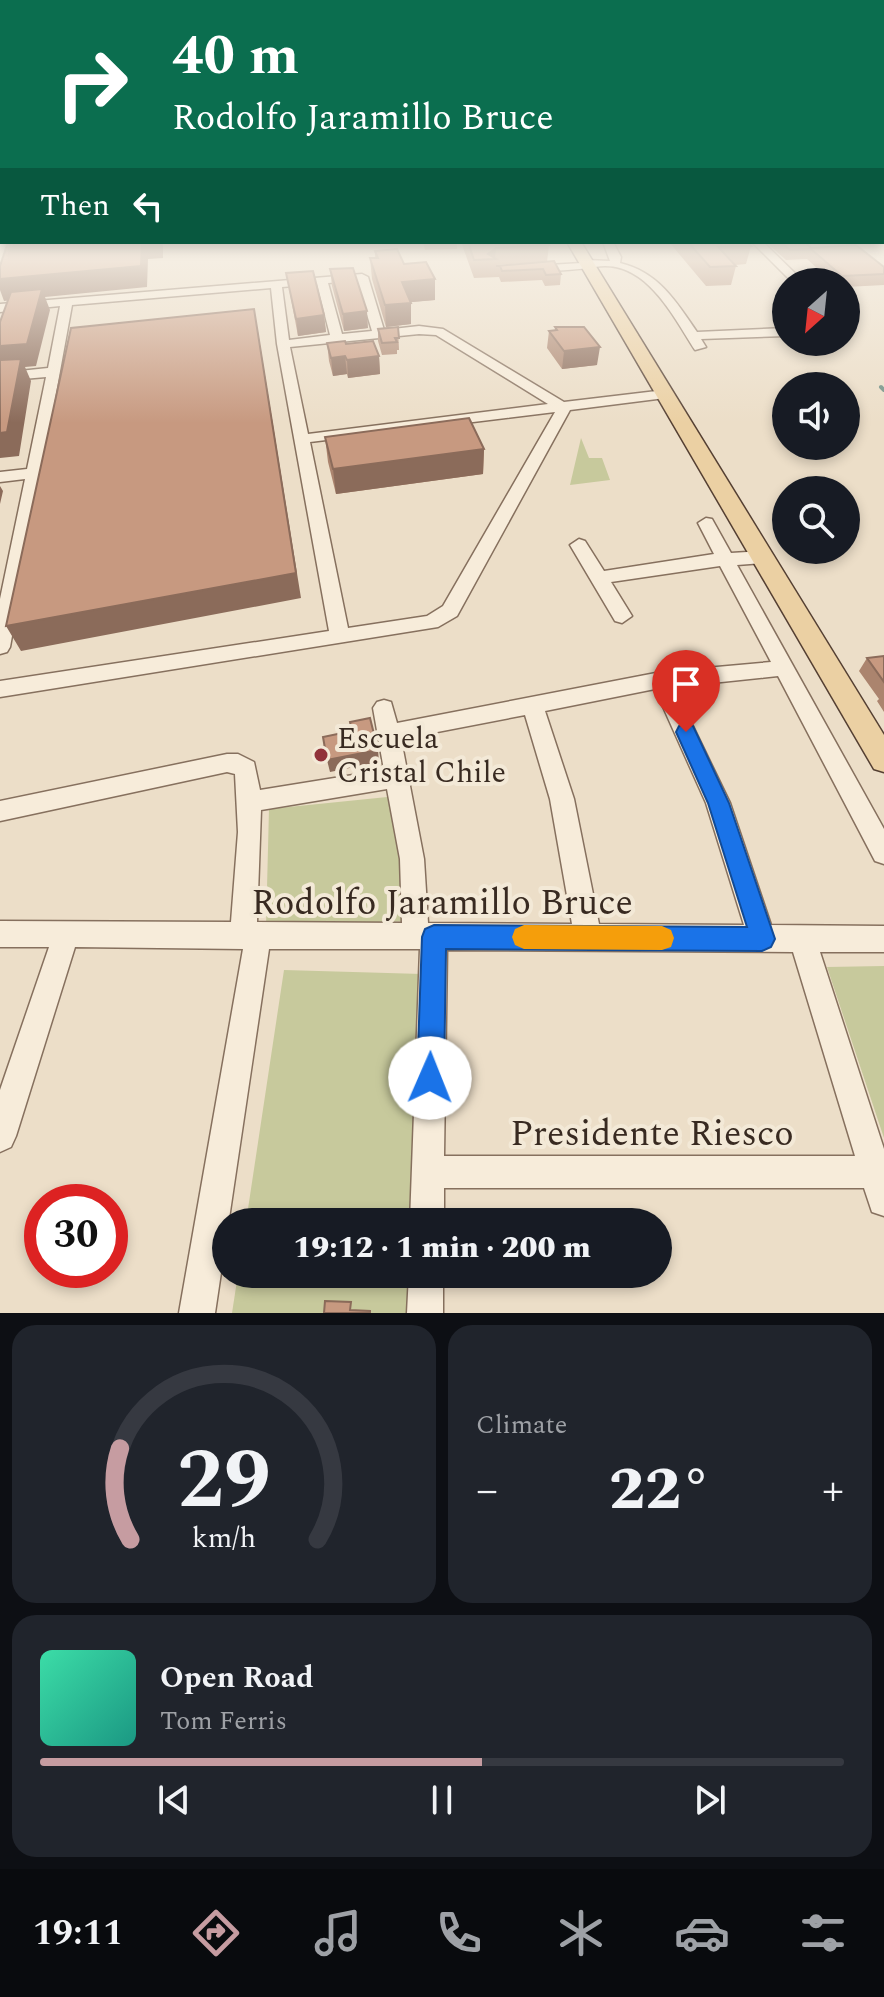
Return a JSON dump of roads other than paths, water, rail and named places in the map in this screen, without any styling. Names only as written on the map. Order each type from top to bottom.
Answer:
[{"type":"main road","points":[[609,300],[884,760]]},
{"type":"street","points":[[0,308],[97,300]]},
{"type":"street","points":[[278,300],[283,344],[340,635]]},
{"type":"street","points":[[327,300],[337,339]]},
{"type":"street","points":[[369,300],[379,335]]},
{"type":"street","points":[[669,300],[697,341],[772,333]]},
{"type":"street","points":[[0,647],[67,303]]},
{"type":"street","points":[[283,344],[439,332],[564,408]]},
{"type":"street","points":[[0,377],[53,372]]},
{"type":"street","points":[[301,439],[665,394]]},
{"type":"street","points":[[0,689],[431,622],[450,611],[564,408]]},
{"type":"street","points":[[0,477],[34,473]]},
{"type":"street","points":[[706,523],[884,853]]},
{"type":"street","points":[[579,545],[622,616]]},
{"type":"street","points":[[599,578],[690,562],[763,557]]},
{"type":"street","points":[[389,733],[661,680],[786,668]]},
{"type":"street","points":[[661,680],[718,803],[762,939]]},
{"type":"street","points":[[533,705],[562,799],[588,937]]},
{"type":"street","points":[[384,708],[399,777],[425,937],[427,1208]]},
{"type":"street","points":[[0,811],[227,763],[242,765],[246,769],[250,936],[197,1313]]},
{"type":"street","points":[[249,802],[399,777]]},
{"type":"street","name":"Rodolfo Jaramillo Bruce","points":[[0,934],[884,939]]},
{"type":"street","points":[[0,1136],[66,935]]},
{"type":"street","points":[[803,939],[880,1186]]},
{"type":"street","name":"Presidente Riesco","points":[[428,1172],[880,1186]]},
{"type":"street","points":[[425,1313],[426,1288]]},
{"type":"waterway","points":[[881,387],[884,390]]},
{"type":"place","name":"Escuela Cristal Chile","points":[[321,755]]}]
